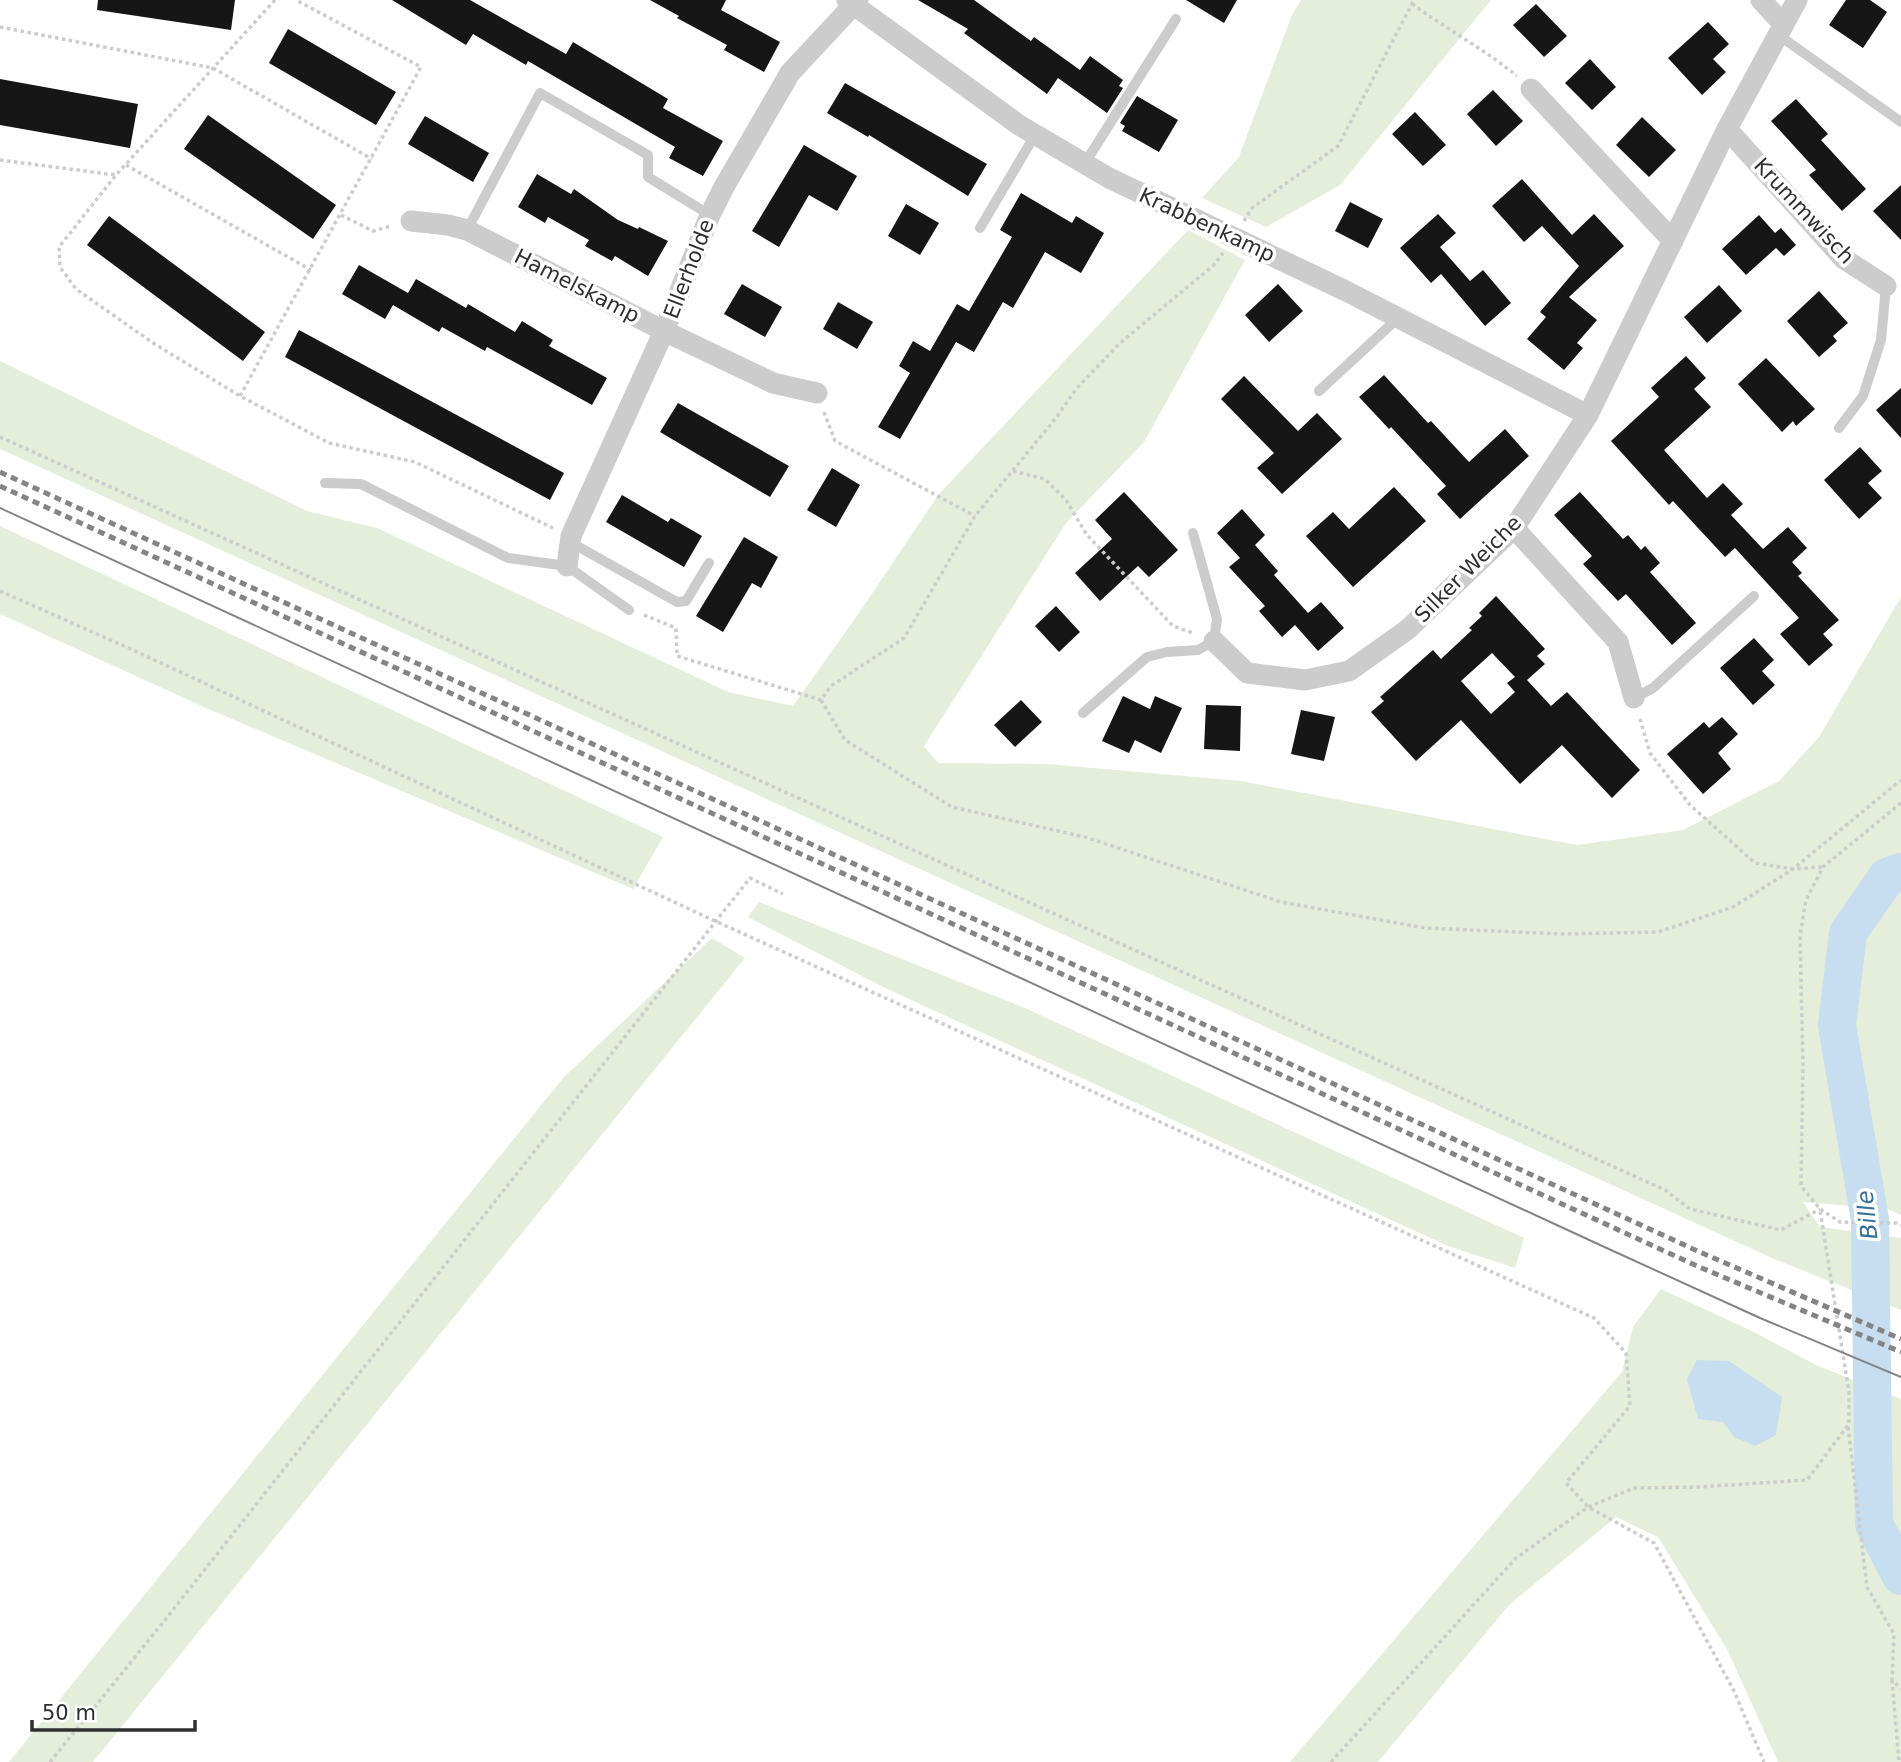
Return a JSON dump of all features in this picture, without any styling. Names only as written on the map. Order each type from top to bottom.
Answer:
[{"type":"street","points":[[1761,0],[1780,29]]},
{"type":"street","name":"Silker Weiche","points":[[1214,641],[1247,673],[1305,680],[1349,671],[1407,630],[1514,528],[1588,415],[1727,129],[1797,0]]},
{"type":"street","name":"Krabbenkamp","points":[[853,2],[1035,135],[1109,178],[1398,317],[1588,415]]},
{"type":"street","name":"Ellerholde","points":[[567,566],[570,539],[664,331],[710,215],[790,73],[853,2]]},
{"type":"street","points":[[1531,89],[1673,241]]},
{"type":"street","name":"Krummwisch","points":[[1727,129],[1844,259],[1886,286]]},
{"type":"street","name":"Hamelskamp","points":[[411,221],[467,230],[664,331],[773,383],[817,393]]},
{"type":"street","points":[[1514,528],[1618,642],[1634,698]]},
{"type":"lane","points":[[1085,163],[1176,19]]},
{"type":"lane","points":[[1780,29],[1901,122]]},
{"type":"lane","points":[[467,230],[540,93],[648,155],[648,177],[710,215]]},
{"type":"lane","points":[[979,228],[1035,135]]},
{"type":"lane","points":[[1839,428],[1863,396],[1881,340],[1886,286]]},
{"type":"lane","points":[[1319,391],[1398,317]]},
{"type":"lane","points":[[325,483],[361,484],[508,558],[567,566],[629,610]]},
{"type":"lane","points":[[1083,713],[1147,657],[1167,652],[1198,650],[1214,641],[1217,619],[1193,533]]},
{"type":"lane","points":[[570,539],[677,602],[686,601],[709,563]]},
{"type":"lane","points":[[1634,698],[1653,688],[1754,596]]},
{"type":"path","points":[[275,0],[117,175],[59,247],[60,267],[76,289],[153,343],[240,396],[329,443],[415,462],[570,539]]},
{"type":"path","points":[[240,396],[421,67],[296,0]]},
{"type":"path","points":[[821,700],[831,686],[904,638],[975,516],[1056,418],[1076,389],[1120,343],[1214,265],[1252,208],[1338,146],[1413,2],[1459,37],[1495,58],[1531,89]]},
{"type":"path","points":[[0,27],[213,68],[372,159]]},
{"type":"path","points":[[0,160],[117,175]]},
{"type":"path","points":[[126,165],[311,270]]},
{"type":"path","points":[[341,215],[373,231],[411,221]]},
{"type":"path","points":[[817,393],[835,441],[975,516]]},
{"type":"path","points":[[0,437],[1665,1190],[1690,1209],[1781,1230],[1819,1209]]},
{"type":"path","points":[[1013,471],[1045,479],[1066,500],[1087,535],[1173,626],[1214,641]]},
{"type":"path","points":[[0,591],[133,650],[715,921],[1594,1318],[1626,1353],[1630,1406],[1566,1483],[1588,1507],[1654,1543],[1734,1691],[1764,1762]]},
{"type":"path","points":[[629,610],[676,628],[677,656],[821,700],[845,740],[892,772],[952,807],[1085,837],[1281,902],[1425,928],[1562,934],[1658,932],[1733,907],[1793,869],[1901,780]]},
{"type":"path","points":[[1634,698],[1650,754],[1690,805],[1755,863],[1793,869],[1823,867]]},
{"type":"path","points":[[1899,1224],[1840,1222],[1819,1209],[1801,1186],[1803,1066],[1800,936],[1806,900],[1823,867],[1901,803]]},
{"type":"path","points":[[50,1762],[170,1614],[750,878],[783,894]]},
{"type":"path","points":[[1819,1209],[1849,1392],[1848,1427],[1867,1587],[1894,1634],[1892,1681],[1899,1762]]},
{"type":"path","points":[[1331,1762],[1516,1558],[1588,1507],[1634,1488],[1807,1480],[1848,1427]]},
{"type":"path","points":[[1892,1681],[1901,1689]]},
{"type":"green space","points":[[1301,0],[1491,0],[1340,185],[1266,227],[1202,198],[1239,157],[1292,15]]},
{"type":"green space","points":[[1188,230],[1245,260],[1144,442],[1066,523],[924,746],[938,763],[1047,764],[1241,781],[1577,845],[1683,830],[1779,781],[1819,737],[1901,597],[1901,1215],[1888,1209],[1803,1202],[1820,1227],[1901,1238],[1901,1310],[1774,1259],[0,449],[0,361],[307,511],[377,528],[728,692],[793,706],[939,494]]},
{"type":"green space","points":[[0,526],[663,837],[633,889],[206,708],[0,614]]},
{"type":"green space","points":[[759,902],[1025,1008],[1524,1238],[1515,1268],[1448,1246],[885,988],[748,917]]},
{"type":"green space","points":[[712,938],[745,958],[93,1762],[9,1762],[564,1077]]},
{"type":"green space","points":[[1661,1289],[1752,1331],[1816,1365],[1901,1399],[1901,1762],[1778,1762],[1728,1651],[1658,1537],[1616,1517],[1510,1604],[1378,1762],[1290,1762],[1622,1372],[1633,1327]]},
{"type":"water","points":[[1697,1360],[1729,1361],[1782,1397],[1776,1435],[1755,1446],[1734,1437],[1723,1422],[1698,1419],[1687,1379]]},
{"type":"building","points":[[98,0],[235,0],[231,30],[97,10]]},
{"type":"building","points":[[392,0],[470,0],[566,54],[573,42],[668,99],[663,108],[723,141],[703,176],[669,158],[675,147],[528,61],[526,65],[473,34],[466,45]]},
{"type":"building","points":[[650,0],[726,0],[721,10],[780,42],[764,72],[724,50],[727,45]]},
{"type":"building","points":[[918,0],[974,0],[1031,41],[1034,37],[1080,70],[1090,56],[1123,80],[1119,86],[1123,88],[1107,113],[1058,78],[1047,94],[964,33],[968,29]]},
{"type":"building","points":[[1186,0],[1237,0],[1224,23]]},
{"type":"building","points":[[1846,0],[1870,0],[1887,12],[1863,48],[1829,25]]},
{"type":"building","points":[[1536,4],[1567,36],[1544,57],[1513,25]]},
{"type":"building","points":[[1708,22],[1729,44],[1713,59],[1726,72],[1702,95],[1668,58]]},
{"type":"building","points":[[288,29],[396,92],[376,125],[269,63]]},
{"type":"building","points":[[1590,59],[1616,87],[1592,110],[1565,83]]},
{"type":"building","points":[[0,79],[138,104],[130,148],[0,125]]},
{"type":"building","points":[[845,83],[987,164],[968,196],[869,135],[868,137],[827,113]]},
{"type":"building","points":[[1493,90],[1523,121],[1496,146],[1467,114]]},
{"type":"building","points":[[1137,96],[1178,120],[1159,152],[1122,131],[1125,126],[1120,123]]},
{"type":"building","points":[[1796,99],[1828,134],[1821,140],[1866,189],[1842,211],[1809,175],[1816,170],[1771,121]]},
{"type":"building","points":[[1415,112],[1446,145],[1423,166],[1392,134]]},
{"type":"building","points":[[208,115],[336,205],[313,239],[184,149]]},
{"type":"building","points":[[425,116],[489,153],[473,182],[408,144]]},
{"type":"building","points":[[1642,117],[1676,150],[1649,177],[1616,145]]},
{"type":"building","points":[[804,145],[857,176],[837,211],[809,195],[779,247],[752,231]]},
{"type":"building","points":[[537,174],[571,194],[574,189],[618,220],[668,241],[648,276],[615,256],[612,261],[585,246],[589,240],[548,217],[545,223],[518,207]]},
{"type":"building","points":[[1522,179],[1572,235],[1594,214],[1624,246],[1569,297],[1597,320],[1577,343],[1583,348],[1564,370],[1527,339],[1546,317],[1540,312],[1579,266],[1542,226],[1524,242],[1492,206]]},
{"type":"building","points":[[1901,185],[1901,240],[1873,211]]},
{"type":"building","points":[[1021,193],[1072,223],[1076,216],[1104,233],[1081,273],[1045,252],[1013,308],[1003,302],[974,352],[956,342],[900,439],[878,427],[910,373],[899,366],[913,341],[930,351],[957,304],[969,311],[1012,237],[1000,230]]},
{"type":"building","points":[[1350,202],[1383,219],[1368,248],[1335,231]]},
{"type":"building","points":[[906,204],[939,223],[920,255],[888,236]]},
{"type":"building","points":[[1438,214],[1456,233],[1440,247],[1470,281],[1483,270],[1511,303],[1485,326],[1441,274],[1431,283],[1400,248]]},
{"type":"building","points":[[1759,215],[1775,233],[1781,228],[1796,245],[1784,256],[1776,248],[1746,275],[1722,249]]},
{"type":"building","points":[[109,216],[265,332],[243,361],[87,245]]},
{"type":"building","points":[[359,265],[408,293],[416,279],[466,308],[468,304],[515,332],[522,321],[553,340],[549,346],[607,378],[592,405],[487,347],[485,351],[442,327],[439,332],[393,305],[385,319],[342,294]]},
{"type":"building","points":[[742,284],[782,307],[765,337],[724,314]]},
{"type":"building","points":[[1278,284],[1303,311],[1269,342],[1245,315]]},
{"type":"building","points":[[1719,285],[1742,311],[1707,343],[1684,317]]},
{"type":"building","points":[[1819,291],[1848,323],[1833,336],[1837,341],[1819,357],[1787,321]]},
{"type":"building","points":[[838,302],[873,322],[857,349],[823,329]]},
{"type":"building","points":[[299,330],[564,473],[550,500],[285,357]]},
{"type":"building","points":[[1686,356],[1706,378],[1694,389],[1711,407],[1664,450],[1707,498],[1723,483],[1743,504],[1731,515],[1763,549],[1788,527],[1807,548],[1792,562],[1802,573],[1798,576],[1839,620],[1823,634],[1833,645],[1809,666],[1780,634],[1799,618],[1735,548],[1725,557],[1673,501],[1669,505],[1611,441],[1659,397],[1651,388]]},
{"type":"building","points":[[1766,358],[1815,409],[1796,426],[1793,421],[1782,432],[1738,384]]},
{"type":"building","points":[[1384,375],[1469,462],[1505,429],[1529,456],[1460,519],[1437,494],[1446,486],[1359,397]]},
{"type":"building","points":[[1244,376],[1298,431],[1317,413],[1342,439],[1282,494],[1257,468],[1274,453],[1221,399]]},
{"type":"building","points":[[1901,388],[1901,438],[1876,410]]},
{"type":"building","points":[[678,403],[789,466],[770,497],[660,432]]},
{"type":"building","points":[[1860,447],[1882,471],[1868,483],[1882,498],[1859,519],[1824,480]]},
{"type":"building","points":[[832,468],[860,485],[836,527],[807,510]]},
{"type":"building","points":[[1394,487],[1426,521],[1353,587],[1306,536],[1333,512],[1349,529]]},
{"type":"building","points":[[1124,492],[1178,550],[1149,577],[1138,566],[1100,601],[1075,573],[1112,539],[1095,520]]},
{"type":"building","points":[[1580,492],[1623,539],[1628,535],[1641,550],[1645,546],[1660,563],[1650,572],[1696,623],[1672,645],[1626,594],[1618,601],[1583,564],[1592,556],[1554,515]]},
{"type":"building","points":[[622,495],[668,522],[671,518],[702,536],[684,567],[606,522]]},
{"type":"building","points":[[1242,509],[1265,535],[1255,545],[1278,571],[1274,575],[1308,613],[1321,602],[1344,628],[1318,651],[1295,625],[1282,637],[1259,611],[1265,606],[1229,567],[1240,558],[1217,533]]},
{"type":"building","points":[[744,537],[778,557],[761,588],[752,583],[723,632],[696,616]]},
{"type":"building","points":[[1496,596],[1545,649],[1537,656],[1545,664],[1527,680],[1551,706],[1567,692],[1640,770],[1612,798],[1562,745],[1520,784],[1461,720],[1416,761],[1371,712],[1384,701],[1380,697],[1433,650],[1441,659],[1472,630],[1469,628],[1482,616],[1479,613]],"holes":[[[1492,653],[1515,677],[1507,683],[1515,692],[1491,714],[1461,681]]]},
{"type":"building","points":[[1056,606],[1080,632],[1059,652],[1035,626]]},
{"type":"building","points":[[1754,638],[1774,660],[1762,671],[1775,685],[1753,705],[1720,668]]},
{"type":"building","points":[[1123,696],[1150,709],[1155,696],[1182,708],[1161,753],[1135,740],[1129,753],[1102,741]]},
{"type":"building","points":[[1021,700],[1042,722],[1015,747],[994,725]]},
{"type":"building","points":[[1206,705],[1241,706],[1240,751],[1204,749]]},
{"type":"building","points":[[1301,710],[1335,717],[1324,761],[1291,754]]},
{"type":"building","points":[[1722,717],[1738,734],[1718,753],[1731,769],[1703,794],[1667,754],[1704,722],[1709,728]]},
{"type":"waterway","name":"Bille","points":[[1901,872],[1887,877],[1848,933],[1837,1025],[1870,1220],[1874,1524],[1901,1576]]},
{"type":"tram line","points":[[0,508],[1611,1250],[1760,1318],[1901,1377]]},
{"type":"railway","points":[[0,472],[1702,1253],[1901,1339]]},
{"type":"railway","points":[[0,486],[1697,1266],[1901,1352]]}]
